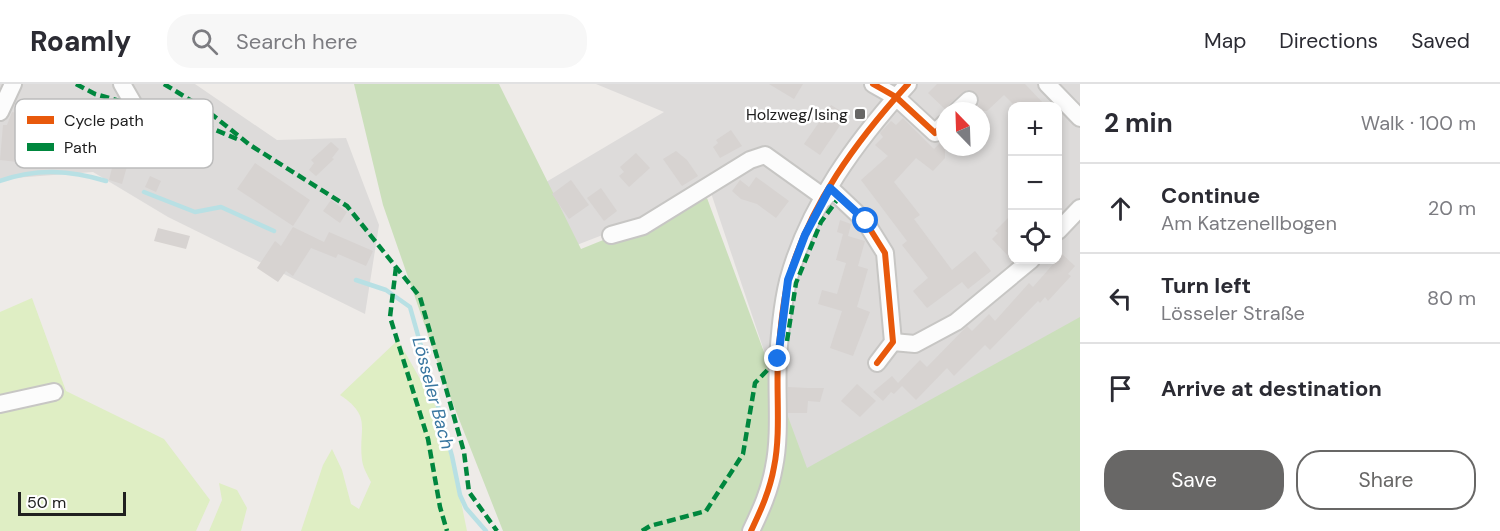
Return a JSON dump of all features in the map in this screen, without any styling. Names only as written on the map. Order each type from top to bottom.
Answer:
[{"type":"street","points":[[0,112],[13,84]]},
{"type":"street","points":[[122,84],[131,99]]},
{"type":"street","points":[[873,84],[896,97],[936,132]]},
{"type":"street","points":[[751,531],[763,507],[775,465],[778,359],[788,280],[805,235],[857,142],[908,84]]},
{"type":"street","points":[[1047,84],[1080,118]]},
{"type":"street","points":[[611,235],[643,226],[750,160],[765,155],[827,193],[866,221],[885,253],[893,342],[877,363]]},
{"type":"street","points":[[1062,227],[1080,208]]},
{"type":"street","points":[[893,342],[915,344],[956,322],[1026,264]]},
{"type":"street","points":[[0,404],[54,392]]},
{"type":"shaded area","points":[[0,84],[195,84],[277,140],[346,138],[379,225],[365,314],[168,217],[93,172],[0,179]]},
{"type":"shaded area","points":[[596,84],[1080,84],[1080,318],[805,473],[711,193],[569,248],[536,188],[664,112]]},
{"type":"green space","points":[[354,84],[499,84],[581,249],[707,198],[807,468],[1080,317],[1080,531],[503,531],[444,381],[383,205]]},
{"type":"green space","points":[[32,298],[66,391],[164,439],[210,500],[196,531],[0,531],[0,312]]},
{"type":"green space","points":[[398,340],[445,423],[467,531],[301,531],[323,465],[332,449],[342,470],[351,504],[359,509],[371,482],[362,460],[362,424],[357,410],[340,395]]},
{"type":"green space","points":[[219,483],[237,490],[247,508],[241,531],[209,531],[222,500]]},
{"type":"building","points":[[769,84],[803,84],[794,99]]},
{"type":"building","points":[[937,84],[1025,84],[1042,102],[1011,102],[1004,95],[990,108],[990,102],[979,102],[976,93],[967,90],[951,102],[938,102],[928,93]]},
{"type":"building","points":[[831,105],[847,115],[820,155],[804,144]]},
{"type":"building","points":[[12,112],[15,112],[15,162],[0,160],[3,125],[7,125]]},
{"type":"building","points":[[903,118],[934,149],[936,147],[936,156],[945,156],[933,171],[916,158],[894,182],[920,215],[914,219],[952,270],[975,251],[991,271],[968,289],[962,282],[927,308],[913,291],[928,278],[902,245],[907,241],[861,180],[888,156],[875,145],[883,137],[880,133],[891,121],[896,125]]},
{"type":"building","points":[[731,130],[742,146],[720,158],[713,147],[718,143],[716,140]]},
{"type":"building","points":[[331,142],[339,149],[332,158],[334,159],[316,176],[309,170],[314,163],[311,160]]},
{"type":"building","points":[[676,151],[687,160],[698,176],[682,186],[663,159]]},
{"type":"building","points":[[636,153],[650,168],[629,187],[619,176],[624,172],[620,167]]},
{"type":"building","points":[[255,163],[310,200],[293,226],[237,189]]},
{"type":"building","points":[[112,168],[126,168],[122,184],[109,180]]},
{"type":"building","points":[[150,176],[161,181],[156,192],[145,187]]},
{"type":"building","points":[[756,177],[789,201],[776,218],[757,204],[741,199],[732,191],[740,180],[749,187]]},
{"type":"building","points":[[571,180],[589,205],[569,219],[552,194]]},
{"type":"building","points":[[601,188],[617,211],[604,221],[587,198]]},
{"type":"building","points":[[331,200],[347,212],[340,223],[323,211]]},
{"type":"building","points":[[1008,218],[1008,256],[992,239],[998,233],[995,231]]},
{"type":"building","points":[[840,220],[851,224],[848,236],[865,241],[858,266],[868,269],[857,307],[870,312],[853,356],[830,348],[842,311],[818,304],[822,290],[837,294],[846,263],[836,260],[843,234],[837,232]]},
{"type":"building","points":[[293,227],[324,242],[329,232],[373,251],[366,266],[338,254],[336,258],[311,248],[293,276],[286,271],[278,282],[257,268],[275,241],[281,246]]},
{"type":"building","points":[[158,228],[190,236],[186,249],[154,241]]},
{"type":"building","points":[[1062,254],[1075,266],[1068,274],[1071,276],[1048,301],[1045,297],[1040,303],[1038,301],[990,350],[985,345],[954,376],[947,368],[916,400],[902,386],[894,394],[891,392],[883,401],[873,392],[892,376],[898,383],[920,360],[927,367],[967,326],[972,331],[989,314],[995,321],[1029,283],[1033,287],[1053,264],[1062,264]]},
{"type":"building","points":[[857,384],[876,401],[860,417],[841,401]]},
{"type":"building","points":[[788,387],[824,388],[820,402],[808,401],[807,413],[788,413]]},
{"type":"waterway","name":"Lösseler Bach","points":[[0,181],[40,172],[66,173],[106,181]]},
{"type":"waterway","name":"Lösseler Bach","points":[[144,192],[195,212],[221,207],[274,231]]},
{"type":"waterway","name":"Lösseler Bach","points":[[356,280],[386,290],[410,307],[452,456],[460,495],[466,508],[486,531]]},
{"type":"marked path","points":[[76,84],[95,94],[113,99]]},
{"type":"marked path","points":[[164,84],[189,99]]},
{"type":"marked path","points":[[213,115],[250,145],[347,206],[420,297],[464,452],[469,492],[497,531]]},
{"type":"marked path","points":[[213,129],[237,139]]},
{"type":"marked path","points":[[787,341],[796,283],[821,222],[840,196]]},
{"type":"marked path","points":[[396,267],[390,317],[428,439],[440,507],[447,531]]},
{"type":"marked path","points":[[642,531],[650,526],[706,511],[743,454],[755,383],[778,359]]},
{"type":"cycle path","points":[[873,84],[896,97],[936,132]]},
{"type":"cycle path","points":[[751,531],[768,492],[774,467],[777,441],[780,329],[788,281],[797,253],[808,226],[836,175],[889,105],[908,84]]},
{"type":"cycle path","points":[[832,190],[865,221],[885,253],[893,342],[877,363]]},
{"type":"place","name":"Holzweg/Ising","points":[[860,114]]},
{"type":"route","points":[[778,359],[788,280],[805,235],[830,188],[866,221]]}]
